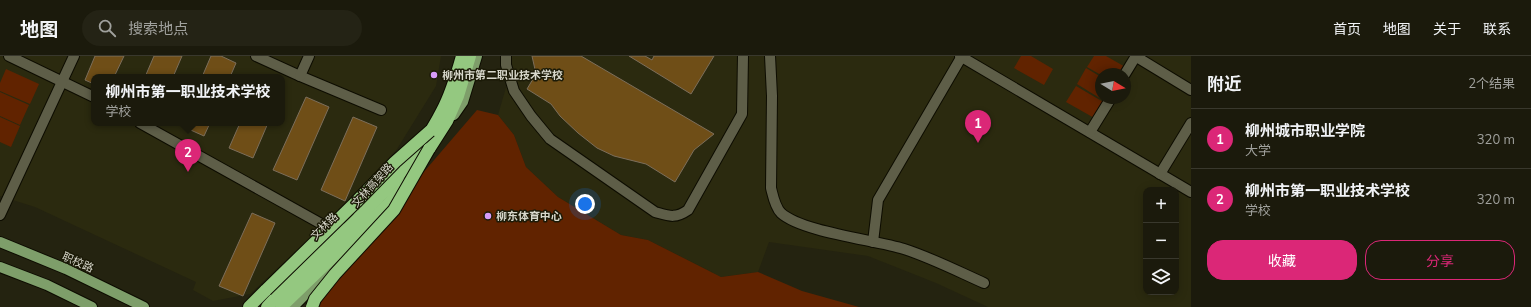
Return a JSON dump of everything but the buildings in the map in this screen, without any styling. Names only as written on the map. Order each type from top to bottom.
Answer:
[{"type":"highway","name":"文林高架路","points":[[267,307],[370,208],[422,146],[443,110],[460,56]]},
{"type":"highway","name":"文林高架路","points":[[281,307],[406,184],[447,121],[458,96],[470,56]]},
{"type":"highway","points":[[249,307],[395,162],[430,131]]},
{"type":"highway","points":[[312,307],[315,299],[335,274],[394,210],[430,149]]},
{"type":"main road","name":"文林路","points":[[261,307],[368,198],[440,108],[460,56]]},
{"type":"main road","points":[[293,307],[401,198],[463,102],[477,56]]},
{"type":"main road","name":"职校路","points":[[0,242],[66,270],[144,307]]},
{"type":"main road","points":[[0,267],[47,285],[92,307]]},
{"type":"street","points":[[9,56],[91,95]]},
{"type":"street","points":[[0,215],[74,56]]},
{"type":"street","points":[[256,56],[381,110]]},
{"type":"street","points":[[300,76],[309,56]]},
{"type":"street","points":[[506,56],[506,65],[514,91],[531,116],[550,139],[655,212],[668,216],[680,215],[688,210],[742,114],[743,56]]},
{"type":"street","points":[[770,56],[772,96],[771,188],[780,213],[794,221],[816,229],[904,249],[934,260],[984,282]]},
{"type":"street","points":[[873,242],[878,200],[961,56],[1191,192]]},
{"type":"street","points":[[1129,68],[1136,56],[1191,90]]},
{"type":"street","points":[[1090,132],[1107,104]]},
{"type":"street","points":[[1160,174],[1191,123]]},
{"type":"street","points":[[145,126],[334,231]]},
{"type":"shaded area","points":[[0,56],[441,56],[436,86],[397,149],[344,206],[250,294],[213,301],[193,290],[196,282],[35,207],[0,196]]},
{"type":"shaded area","points":[[511,56],[1191,56],[1191,307],[988,307],[936,283],[868,256],[769,242],[758,272],[721,277],[648,240],[621,235],[558,197],[526,167],[514,135],[498,115],[507,84]]},
{"type":"shaded area","points":[[1021,56],[1031,56],[1053,69],[1044,85],[1014,68]]},
{"type":"shaded area","points":[[1094,56],[1106,56],[1127,68],[1095,68],[1095,72],[1087,67]]},
{"type":"shaded area","points":[[1086,68],[1095,73],[1095,95],[1077,84]]},
{"type":"shaded area","points":[[6,69],[39,84],[30,104],[0,91],[0,83]]},
{"type":"shaded area","points":[[1076,86],[1095,97],[1095,104],[1104,104],[1096,119],[1066,102]]},
{"type":"shaded area","points":[[0,92],[29,105],[20,125],[0,116]]},
{"type":"shaded area","name":"柳东体育中心","points":[[477,110],[498,115],[514,135],[526,167],[558,197],[621,235],[648,240],[721,277],[758,272],[802,291],[859,307],[308,307]]},
{"type":"shaded area","points":[[0,117],[20,126],[11,147],[0,142]]},
{"type":"place","name":"柳州市第二职业技术学校","points":[[434,75]]},
{"type":"place","name":"柳州城市职业学院","points":[[978,143]]},
{"type":"place","name":"柳州市第一职业技术学校","points":[[188,172]]},
{"type":"place","name":"柳东体育中心","points":[[488,216]]}]
